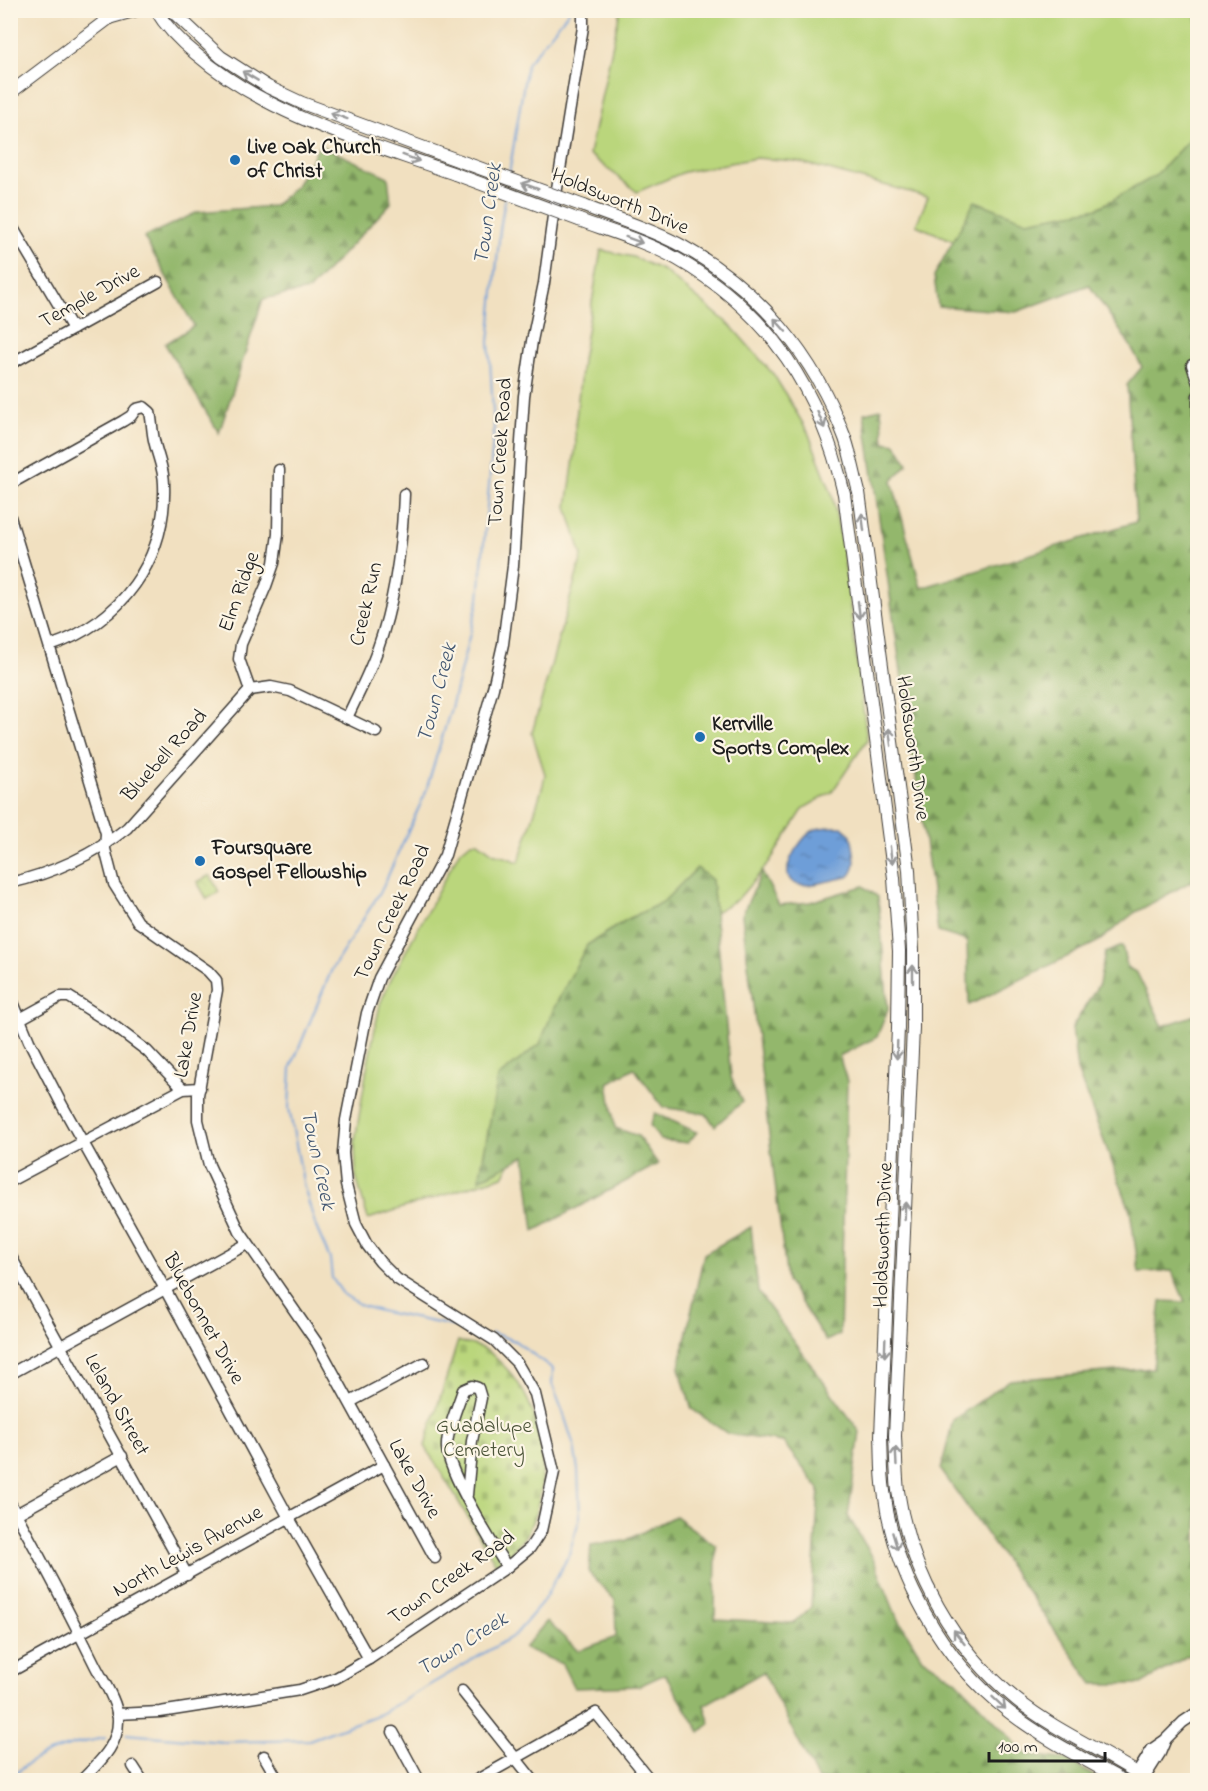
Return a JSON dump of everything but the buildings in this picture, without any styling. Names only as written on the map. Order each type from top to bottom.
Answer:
[{"type":"main road","points":[[10,93],[116,14],[137,10]]},
{"type":"main road","name":"Holdsworth Drive","points":[[164,12],[242,72],[302,103],[584,206],[653,232],[682,246],[719,269],[763,307],[789,335],[814,372],[846,440],[859,492],[909,870],[913,950],[913,1028],[895,1436],[898,1490],[907,1532],[922,1577],[954,1632],[982,1667],[1017,1700],[1061,1730],[1141,1778]]},
{"type":"main road","name":"Holdsworth Drive","points":[[164,12],[175,35],[212,69],[262,100],[297,116],[648,245],[675,258],[728,293],[753,317],[778,344],[802,380],[835,455],[844,494],[894,878],[898,951],[898,1028],[881,1436],[884,1492],[893,1536],[909,1582],[935,1630],[971,1677],[1008,1712],[1053,1742],[1122,1780]]},
{"type":"main road","points":[[884,797],[898,795]]},
{"type":"main road","points":[[888,1268],[902,1269]]},
{"type":"street","name":"Town Creek Road","points":[[117,1714],[160,1712],[300,1690],[336,1678],[369,1659],[507,1568],[530,1548],[541,1531],[554,1472],[535,1394],[517,1363],[489,1336],[398,1279],[380,1262],[367,1245],[356,1224],[346,1185],[343,1153],[346,1119],[367,1013],[379,978],[445,855],[493,688],[503,644],[513,566],[524,396],[544,283],[556,190],[583,27],[583,10]]},
{"type":"street","points":[[297,116],[302,103]]},
{"type":"street","points":[[10,223],[73,329]]},
{"type":"street","name":"Temple Drive","points":[[10,364],[158,282]]},
{"type":"street","points":[[1192,365],[1197,383]]},
{"type":"street","points":[[1197,396],[1197,422]]},
{"type":"street","points":[[10,484],[123,421],[138,408],[144,407],[150,412],[164,485],[156,545],[138,581],[111,613],[50,645]]},
{"type":"street","name":"Elm Ridge","points":[[250,690],[239,659],[241,644],[274,563],[278,534],[279,470]]},
{"type":"street","name":"Creek Run","points":[[347,718],[376,655],[393,592],[404,494]]},
{"type":"street","name":"Lake Drive","points":[[10,517],[106,832],[105,849],[116,890],[138,922],[208,971],[216,980],[217,990],[200,1088],[198,1120],[208,1165],[247,1244],[317,1343],[435,1558]]},
{"type":"street","points":[[250,690],[271,687],[290,691],[376,732]]},
{"type":"street","name":"Bluebell Road","points":[[10,883],[62,868],[127,828],[250,690]]},
{"type":"street","name":"Bluebonnet Drive","points":[[10,995],[29,1041],[84,1143],[289,1518],[369,1659]]},
{"type":"street","points":[[20,1019],[60,997],[69,997],[110,1023],[147,1051],[183,1089]]},
{"type":"street","points":[[10,1181],[183,1089],[200,1088]]},
{"type":"street","points":[[10,1374],[247,1244]]},
{"type":"street","name":"Leland Street","points":[[10,1255],[188,1575]]},
{"type":"street","points":[[350,1402],[424,1363]]},
{"type":"street","points":[[467,1496],[472,1441],[481,1398],[480,1390],[472,1386],[463,1390],[447,1447],[449,1464],[507,1568]]},
{"type":"street","points":[[14,1515],[122,1456]]},
{"type":"street","name":"North Lewis Avenue","points":[[10,1672],[384,1465]]},
{"type":"street","points":[[10,1503],[14,1515],[80,1635],[117,1714],[113,1744],[82,1780]]},
{"type":"street","points":[[462,1691],[533,1780]]},
{"type":"street","points":[[1141,1778],[1152,1749],[1197,1712]]},
{"type":"street","points":[[477,1780],[597,1713],[650,1780]]},
{"type":"street","points":[[393,1732],[419,1780]]},
{"type":"street","points":[[264,1756],[278,1780]]},
{"type":"street","points":[[133,1766],[142,1780]]},
{"type":"green space","points":[[620,11],[1197,11],[1197,152],[1121,205],[960,244],[916,225],[928,197],[796,161],[756,158],[684,172],[637,192],[589,154]]},
{"type":"green space","points":[[1197,131],[1197,878],[1134,913],[1099,941],[969,1005],[967,941],[938,932],[864,413],[881,409],[884,442],[896,444],[908,464],[892,481],[921,588],[1136,522],[1127,385],[1142,367],[1130,345],[1089,285],[1016,312],[938,306],[934,276],[975,201],[1027,221],[1098,208],[1155,176]]},
{"type":"green space","points":[[320,145],[388,177],[391,203],[309,290],[263,299],[219,433],[165,344],[194,326],[144,237],[198,212],[274,206],[296,186]]},
{"type":"green space","name":"Kerrville Sports Complex","points":[[601,250],[633,257],[664,271],[730,325],[774,375],[808,432],[832,494],[843,551],[867,740],[832,792],[804,808],[768,864],[738,899],[638,956],[503,1176],[368,1219],[356,1177],[355,1141],[380,1004],[459,852],[471,842],[478,842],[493,853],[519,862],[543,785],[545,774],[532,733],[582,556],[567,507],[576,445],[575,429],[582,360]]},
{"type":"green space","points":[[697,868],[712,880],[731,1077],[742,1102],[715,1126],[706,1114],[663,1107],[634,1068],[608,1083],[615,1128],[638,1136],[658,1164],[534,1231],[525,1156],[479,1180],[498,1077],[540,1044],[554,1008],[587,945],[626,920],[663,902]]},
{"type":"green space","points":[[762,872],[779,905],[810,902],[863,886],[878,897],[888,1009],[877,1037],[839,1056],[847,1081],[840,1334],[826,1341],[787,1281],[742,915]]},
{"type":"green space","points":[[210,875],[219,892],[207,899],[197,882]]},
{"type":"green space","points":[[1122,946],[1127,967],[1137,973],[1163,1026],[1198,1014],[1197,1650],[1141,1684],[1093,1684],[941,1470],[953,1420],[1010,1380],[1153,1368],[1161,1301],[1185,1302],[1172,1271],[1139,1272],[1130,1210],[1077,1070],[1072,1028],[1099,984],[1105,953]]},
{"type":"green space","points":[[655,1113],[697,1132],[688,1143],[660,1140],[650,1125]]},
{"type":"green space","points":[[751,1227],[758,1292],[860,1432],[848,1516],[872,1556],[896,1615],[922,1658],[956,1680],[1026,1754],[1066,1760],[1101,1780],[818,1780],[763,1672],[704,1705],[710,1723],[700,1732],[665,1674],[639,1686],[574,1688],[562,1664],[524,1648],[547,1621],[578,1651],[616,1637],[615,1600],[589,1573],[591,1545],[625,1541],[675,1516],[716,1546],[715,1619],[794,1623],[811,1607],[819,1489],[783,1442],[728,1434],[692,1409],[679,1368],[704,1254]]},
{"type":"green space","name":"Guadalupe Cemetery","points":[[458,1341],[478,1346],[489,1352],[516,1380],[536,1421],[540,1443],[541,1489],[536,1511],[521,1541],[496,1564],[425,1446]]},
{"type":"water","points":[[842,827],[851,835],[855,858],[852,873],[848,877],[812,884],[801,885],[792,882],[788,876],[788,868],[801,841],[814,830]]},
{"type":"waterway","name":"Town Creek","points":[[509,174],[527,64],[570,10]]},
{"type":"waterway","name":"Town Creek","points":[[468,1329],[362,1306],[343,1294],[332,1278],[330,1259],[316,1227],[304,1187],[289,1108],[291,1067],[332,969],[382,889],[425,794],[451,708],[479,598],[494,429],[489,342],[505,198]]},
{"type":"waterway","name":"Town Creek","points":[[126,1734],[224,1742],[309,1740],[380,1714],[515,1635],[542,1603],[568,1557],[580,1517],[578,1470],[574,1446],[552,1384],[553,1369],[515,1341],[492,1333]]},
{"type":"waterway","name":"Town Creek","points":[[11,1780],[29,1763],[53,1751],[105,1738]]},
{"type":"place","name":"Live Oak Church of Christ","points":[[235,160]]},
{"type":"place","name":"Kerrville Sports Complex","points":[[700,737]]},
{"type":"place","name":"Foursquare Gospel Fellowship","points":[[200,861]]}]
